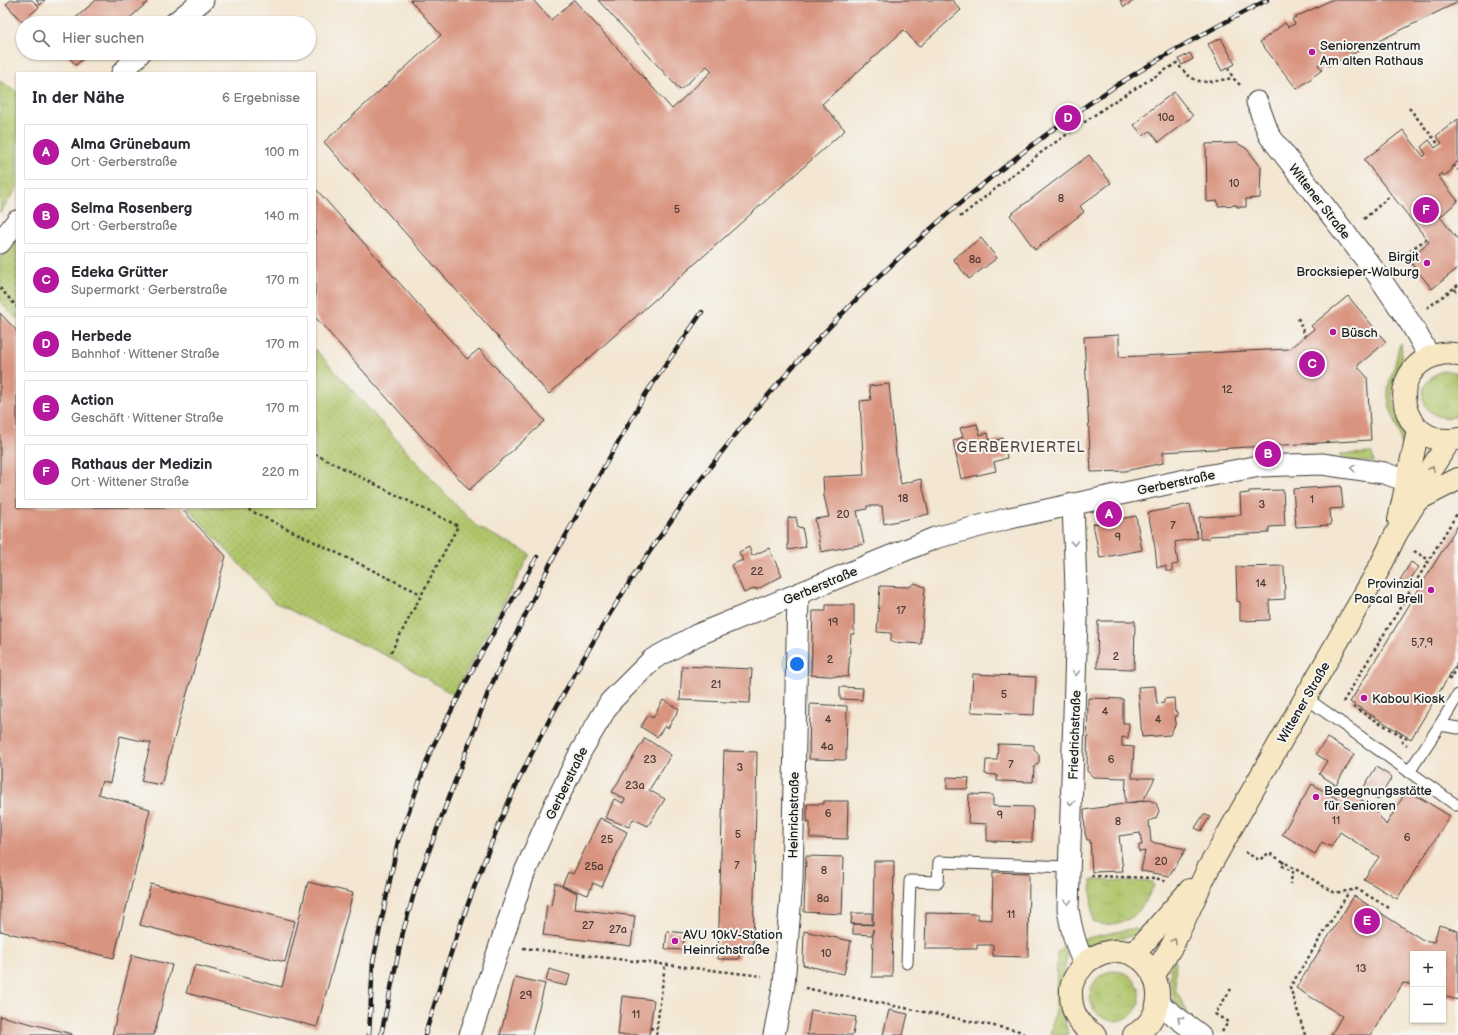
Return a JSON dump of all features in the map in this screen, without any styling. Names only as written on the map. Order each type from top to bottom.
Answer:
[{"type":"main road","points":[[1454,440],[1431,437],[1418,430],[1409,418],[1404,405],[1404,390],[1409,377],[1418,365],[1430,357],[1442,354],[1457,353]]},
{"type":"main road","name":"Wittener Straße","points":[[1396,534],[1418,430]]},
{"type":"main road","name":"Wittener Straße","points":[[1154,975],[1172,944],[1208,869],[1380,567],[1396,534],[1417,500],[1433,466],[1454,440]]},
{"type":"main road","points":[[1417,500],[1458,479]]},
{"type":"main road","name":"Wittener Straße","points":[[1133,955],[1208,869]]},
{"type":"main road","points":[[1088,1033],[1076,1019],[1071,1005],[1071,990],[1075,975],[1084,963],[1095,956],[1108,952],[1121,952],[1133,955],[1145,963],[1154,975],[1159,989],[1159,1004],[1153,1019],[1143,1033]]},
{"type":"street","points":[[184,16],[203,0]]},
{"type":"street","points":[[123,72],[134,60]]},
{"type":"street","name":"Wittener Straße","points":[[1257,102],[1269,135],[1376,274],[1411,324],[1430,357]]},
{"type":"street","points":[[0,243],[16,222]]},
{"type":"street","name":"Gerberstraße","points":[[470,1035],[498,946],[524,874],[556,802],[581,751],[610,702],[653,659],[697,636],[935,538],[1010,518],[1260,466],[1322,464],[1384,473],[1407,481]]},
{"type":"street","name":"Friedrichstraße","points":[[1073,504],[1077,617],[1068,909],[1072,934],[1084,963]]},
{"type":"street","name":"Heinrichstraße","points":[[774,1035],[784,984],[792,882],[798,594]]},
{"type":"street","points":[[1159,1004],[1200,1035]]},
{"type":"lane","points":[[1409,772],[1458,695]]},
{"type":"lane","points":[[1306,698],[1456,805]]},
{"type":"lane","points":[[1440,725],[1458,728]]},
{"type":"lane","points":[[907,962],[910,881],[938,882],[939,862],[1068,871]]},
{"type":"path","points":[[960,217],[1039,154],[1113,102],[1177,63],[1186,75],[1197,81],[1212,82],[1233,78]]},
{"type":"path","points":[[1410,108],[1439,145]]},
{"type":"path","points":[[1453,165],[1458,170]]},
{"type":"path","points":[[1379,205],[1391,194]]},
{"type":"path","points":[[1376,274],[1426,239]]},
{"type":"path","points":[[1426,312],[1428,308],[1458,285]]},
{"type":"path","points":[[0,288],[16,306]]},
{"type":"path","points":[[1454,288],[1458,294]]},
{"type":"path","points":[[1298,318],[1305,336]]},
{"type":"path","points":[[316,455],[458,526],[391,652]]},
{"type":"path","points":[[244,508],[421,594]]},
{"type":"path","points":[[1411,741],[1343,702],[1458,512]]},
{"type":"path","points":[[1424,557],[1429,560]]},
{"type":"path","points":[[1446,684],[1458,665]]},
{"type":"path","points":[[1224,840],[1258,860],[1269,853],[1335,893],[1350,892],[1357,889],[1391,909]]},
{"type":"path","points":[[1284,861],[1281,865],[1293,872],[1290,884]]},
{"type":"path","points":[[1068,871],[1156,878],[1168,883]]},
{"type":"path","points":[[1305,1035],[1290,987],[1350,892]]},
{"type":"path","points":[[498,946],[665,964],[767,977],[784,984],[941,1014],[1019,1031],[1025,1035]]},
{"type":"path","points":[[656,1035],[665,964]]},
{"type":"path","points":[[1222,1032],[1228,1022],[1215,1014],[1231,990]]},
{"type":"path","points":[[650,1028],[657,1029]]},
{"type":"green space","points":[[0,81],[16,91],[16,189],[0,213]]},
{"type":"green space","points":[[16,240],[16,318],[0,302],[0,258]]},
{"type":"green space","points":[[1401,343],[1402,350],[1400,362],[1394,381],[1392,394],[1395,408],[1404,433],[1405,447],[1401,445],[1399,433],[1390,409],[1388,397],[1389,383]]},
{"type":"green space","points":[[316,350],[476,526],[530,554],[454,695],[392,658],[332,631],[274,602],[188,508],[316,508]]},
{"type":"green space","points":[[1445,370],[1458,373],[1458,416],[1445,418],[1435,415],[1428,409],[1424,401],[1423,392],[1426,383],[1433,376]]},
{"type":"green space","points":[[1372,453],[1374,462],[1346,460],[1340,454]]},
{"type":"green space","points":[[1091,881],[1153,882],[1154,886],[1134,916],[1121,922],[1106,925],[1093,921]]},
{"type":"green space","points":[[1135,928],[1141,931],[1132,936],[1103,941],[1087,946],[1082,939]]},
{"type":"green space","points":[[1065,943],[1067,956],[1060,995],[1068,1035],[1050,1035],[1056,1004],[1057,953]]},
{"type":"green space","points":[[1173,959],[1176,961],[1175,989],[1187,1011],[1186,1016],[1176,1003],[1171,989],[1170,975]]},
{"type":"green space","points":[[1110,971],[1120,971],[1133,978],[1140,991],[1140,1001],[1133,1014],[1120,1021],[1110,1021],[1101,1017],[1094,1010],[1090,1001],[1090,991],[1094,982],[1101,975]]},
{"type":"building","points":[[11,0],[32,0],[39,7],[29,16],[17,16],[6,4]]},
{"type":"building","points":[[36,0],[45,0],[40,5]]},
{"type":"building","points":[[96,0],[150,0],[132,16],[78,16]]},
{"type":"building","points":[[410,0],[533,0],[551,20],[574,0],[672,109],[712,71],[707,66],[680,90],[598,0],[952,0],[961,10],[919,47],[904,30],[822,104],[845,130],[549,394],[324,142],[441,35]]},
{"type":"building","points":[[1120,0],[1135,0],[1124,7]]},
{"type":"building","name":"Seniorenzentrum Am alten Rathaus","points":[[1331,0],[1458,0],[1458,2],[1328,66],[1326,61],[1318,65],[1322,70],[1297,89],[1260,42],[1285,23],[1288,27],[1295,24],[1292,19]]},
{"type":"building","points":[[1221,38],[1235,64],[1222,71],[1208,44]]},
{"type":"building","points":[[1190,53],[1193,59],[1182,65],[1179,59]]},
{"type":"building","points":[[71,60],[82,60],[76,65]]},
{"type":"building","points":[[1174,92],[1193,116],[1159,142],[1150,131],[1143,136],[1134,125],[1141,119],[1140,118]]},
{"type":"building","points":[[1458,119],[1458,163],[1457,162],[1451,167],[1453,169],[1444,176],[1442,173],[1438,176],[1458,201],[1440,217],[1458,240],[1458,268],[1432,289],[1408,259],[1429,242],[1364,160],[1403,130],[1424,157],[1426,154],[1421,147],[1429,140],[1435,148],[1442,143],[1436,136]]},
{"type":"building","points":[[1237,143],[1247,149],[1261,167],[1260,198],[1246,199],[1246,207],[1237,207],[1237,205],[1218,206],[1218,201],[1207,202],[1206,144]]},
{"type":"building","points":[[1089,155],[1111,183],[1080,206],[1084,212],[1035,250],[1010,215]]},
{"type":"building","points":[[316,189],[467,359],[479,349],[545,421],[469,490],[316,318]]},
{"type":"building","points":[[981,238],[997,258],[969,279],[953,259]]},
{"type":"building","points":[[1348,296],[1386,342],[1357,366],[1367,377],[1371,440],[1163,452],[1163,463],[1125,471],[1091,472],[1084,337],[1119,335],[1119,357],[1289,349],[1314,329],[1311,326]]},
{"type":"building","points":[[0,313],[16,330],[16,508],[181,508],[226,556],[161,785],[141,781],[151,743],[120,736],[110,783],[102,781],[98,794],[150,809],[114,958],[0,931]]},
{"type":"building","points":[[889,384],[897,465],[901,484],[921,479],[929,514],[884,524],[882,506],[867,506],[867,509],[857,511],[864,544],[821,552],[815,519],[829,517],[824,496],[823,477],[864,475],[860,401],[871,400],[869,386]]},
{"type":"building","points":[[977,424],[980,435],[988,433],[990,442],[1003,438],[1007,458],[994,462],[996,471],[961,479],[953,441],[963,437],[960,428]]},
{"type":"building","points":[[1341,486],[1343,508],[1330,509],[1331,525],[1296,527],[1293,489]]},
{"type":"building","points":[[1283,490],[1285,526],[1269,527],[1269,533],[1209,536],[1209,539],[1200,539],[1199,517],[1241,515],[1240,494],[1249,493],[1249,491]]},
{"type":"building","points":[[1190,504],[1198,538],[1175,542],[1178,564],[1172,565],[1172,571],[1166,571],[1166,566],[1157,567],[1155,547],[1148,513]]},
{"type":"building","points":[[1118,516],[1119,519],[1136,516],[1142,550],[1100,558],[1093,524],[1109,521],[1109,518]]},
{"type":"building","points":[[796,517],[798,528],[802,527],[806,547],[788,550],[788,518]]},
{"type":"building","points":[[1458,525],[1458,661],[1411,739],[1350,702]]},
{"type":"building","points":[[749,547],[752,556],[769,548],[782,576],[756,590],[756,588],[744,593],[731,565],[743,560],[739,552]]},
{"type":"building","points":[[1411,562],[1419,567],[1407,584],[1400,580]]},
{"type":"building","points":[[1284,566],[1285,599],[1269,600],[1270,620],[1240,621],[1240,602],[1237,601],[1236,567]]},
{"type":"building","points":[[915,583],[925,587],[921,644],[891,642],[891,633],[877,632],[880,586],[909,587]]},
{"type":"building","points":[[826,605],[854,605],[854,634],[851,634],[848,677],[811,675],[813,611],[826,611]]},
{"type":"building","points":[[1098,621],[1135,621],[1134,669],[1097,668]]},
{"type":"building","points":[[682,666],[752,669],[750,703],[680,700]]},
{"type":"building","points":[[973,674],[1036,677],[1034,715],[971,712]]},
{"type":"building","points":[[1155,686],[1157,704],[1164,703],[1164,699],[1174,698],[1175,712],[1177,712],[1178,716],[1175,716],[1176,723],[1170,735],[1142,737],[1138,687]]},
{"type":"building","points":[[840,687],[863,688],[862,700],[840,699]]},
{"type":"building","points":[[1088,698],[1123,699],[1123,723],[1129,723],[1128,738],[1122,737],[1122,746],[1134,747],[1132,778],[1155,778],[1143,801],[1125,803],[1126,778],[1093,777],[1087,771]]},
{"type":"building","points":[[663,700],[679,709],[668,728],[665,726],[657,737],[641,727],[648,715],[653,718]]},
{"type":"building","points":[[810,704],[847,706],[846,760],[809,759]]},
{"type":"building","points":[[645,738],[671,755],[649,790],[665,799],[648,826],[633,819],[629,827],[606,818],[614,799],[623,803],[625,799],[612,792]]},
{"type":"building","points":[[1327,738],[1354,754],[1336,785],[1319,774],[1327,761],[1316,754]]},
{"type":"building","points":[[998,744],[1034,745],[1034,749],[1039,754],[1039,762],[1034,767],[1033,782],[997,781],[997,775],[985,774],[986,760],[997,760]]},
{"type":"building","points":[[724,751],[757,752],[753,948],[739,948],[739,959],[718,959]]},
{"type":"building","points":[[1376,767],[1392,777],[1378,800],[1362,790]]},
{"type":"building","points":[[947,777],[969,778],[968,789],[947,789]]},
{"type":"building","points":[[1312,784],[1344,803],[1350,793],[1373,807],[1386,825],[1407,790],[1450,816],[1397,899],[1364,879],[1379,857],[1340,832],[1331,847],[1322,842],[1315,854],[1282,834]]},
{"type":"building","points":[[969,794],[993,795],[993,806],[1033,807],[1032,842],[987,841],[987,824],[968,823]]},
{"type":"building","points":[[1149,800],[1156,803],[1159,811],[1156,818],[1149,821],[1151,842],[1186,849],[1169,876],[1141,871],[1145,851],[1139,852],[1139,845],[1142,845],[1140,833],[1119,836],[1123,871],[1092,872],[1090,840],[1087,840],[1085,833],[1084,810]]},
{"type":"building","points":[[824,801],[848,801],[847,839],[810,838],[810,821],[807,822],[807,804],[824,804]]},
{"type":"building","points":[[1204,814],[1210,817],[1201,831],[1195,828]]},
{"type":"building","points":[[600,818],[627,832],[602,887],[593,883],[588,895],[562,886],[568,872],[573,874]]},
{"type":"building","points":[[806,856],[844,857],[842,914],[804,912]]},
{"type":"building","points":[[874,861],[894,861],[892,977],[872,977],[873,929],[872,935],[853,934],[853,924],[873,925]]},
{"type":"building","points":[[993,872],[1029,873],[1028,957],[993,956],[993,945],[977,945],[977,949],[925,949],[926,913],[978,914],[978,919],[992,920]]},
{"type":"building","points":[[308,882],[353,893],[317,1027],[186,993],[195,965],[282,987]]},
{"type":"building","points":[[555,883],[577,893],[575,909],[635,916],[631,946],[543,935],[547,905],[551,906]]},
{"type":"building","points":[[151,884],[295,921],[285,962],[140,925]]},
{"type":"building","points":[[1354,896],[1423,940],[1434,942],[1439,925],[1458,931],[1458,1000],[1446,997],[1446,951],[1410,951],[1410,984],[1403,983],[1371,1035],[1331,1035],[1342,1016],[1296,988]]},
{"type":"building","points":[[852,913],[872,913],[872,924],[851,924]]},
{"type":"building","name":"AVU 10kV-Station Heinrichstraße","points":[[667,931],[684,933],[683,950],[665,949]]},
{"type":"building","points":[[804,931],[851,941],[844,974],[803,965]]},
{"type":"building","points":[[132,955],[172,965],[154,1035],[112,1035]]},
{"type":"building","points":[[549,969],[570,975],[567,986],[546,981]]},
{"type":"building","points":[[515,977],[545,984],[532,1035],[500,1035]]},
{"type":"building","points":[[622,996],[654,1000],[649,1035],[618,1035]]},
{"type":"building","points":[[811,1010],[856,1017],[853,1035],[807,1035]]},
{"type":"building","points":[[889,1010],[908,1014],[903,1035],[883,1035]]},
{"type":"building","points":[[0,1016],[72,1034],[72,1035],[0,1035]]},
{"type":"railway","points":[[425,1035],[452,949],[494,836],[514,789],[552,715],[582,661],[629,583],[681,507],[736,434],[795,365],[857,298],[923,235],[993,176],[1066,120],[1114,87],[1215,27],[1267,0]]},
{"type":"railway","points":[[381,1035],[403,932],[417,883],[489,690],[550,564],[596,481],[645,395],[702,312]]},
{"type":"railway","points":[[369,1035],[373,962],[398,841],[431,750],[476,663],[537,557]]},
{"type":"place","name":"Seniorenzentrum Am alten Rathaus","points":[[1312,52]]},
{"type":"place","name":"Herbede","points":[[1068,118]]},
{"type":"place","name":"Rathaus der Medizin","points":[[1426,210]]},
{"type":"place","name":"Birgit Brocksieper-Walburg","points":[[1427,263]]},
{"type":"place","name":"Büsch","points":[[1333,332]]},
{"type":"place","name":"Edeka Grütter","points":[[1312,364]]},
{"type":"place","name":"Selma Rosenberg","points":[[1268,454]]},
{"type":"place","name":"Alma Grünebaum","points":[[1109,514]]},
{"type":"place","name":"Provinzial Pascal Brell","points":[[1431,590]]},
{"type":"place","name":"Kabou Kiosk","points":[[1364,698]]},
{"type":"place","name":"Begegnungsstätte für Senioren","points":[[1316,797]]},
{"type":"place","name":"Action","points":[[1367,921]]},
{"type":"place","name":"AVU 10kV-Station Heinrichstraße","points":[[675,941]]},
{"type":"district","name":"GERBERVIERTEL","points":[[1021,447]]}]
